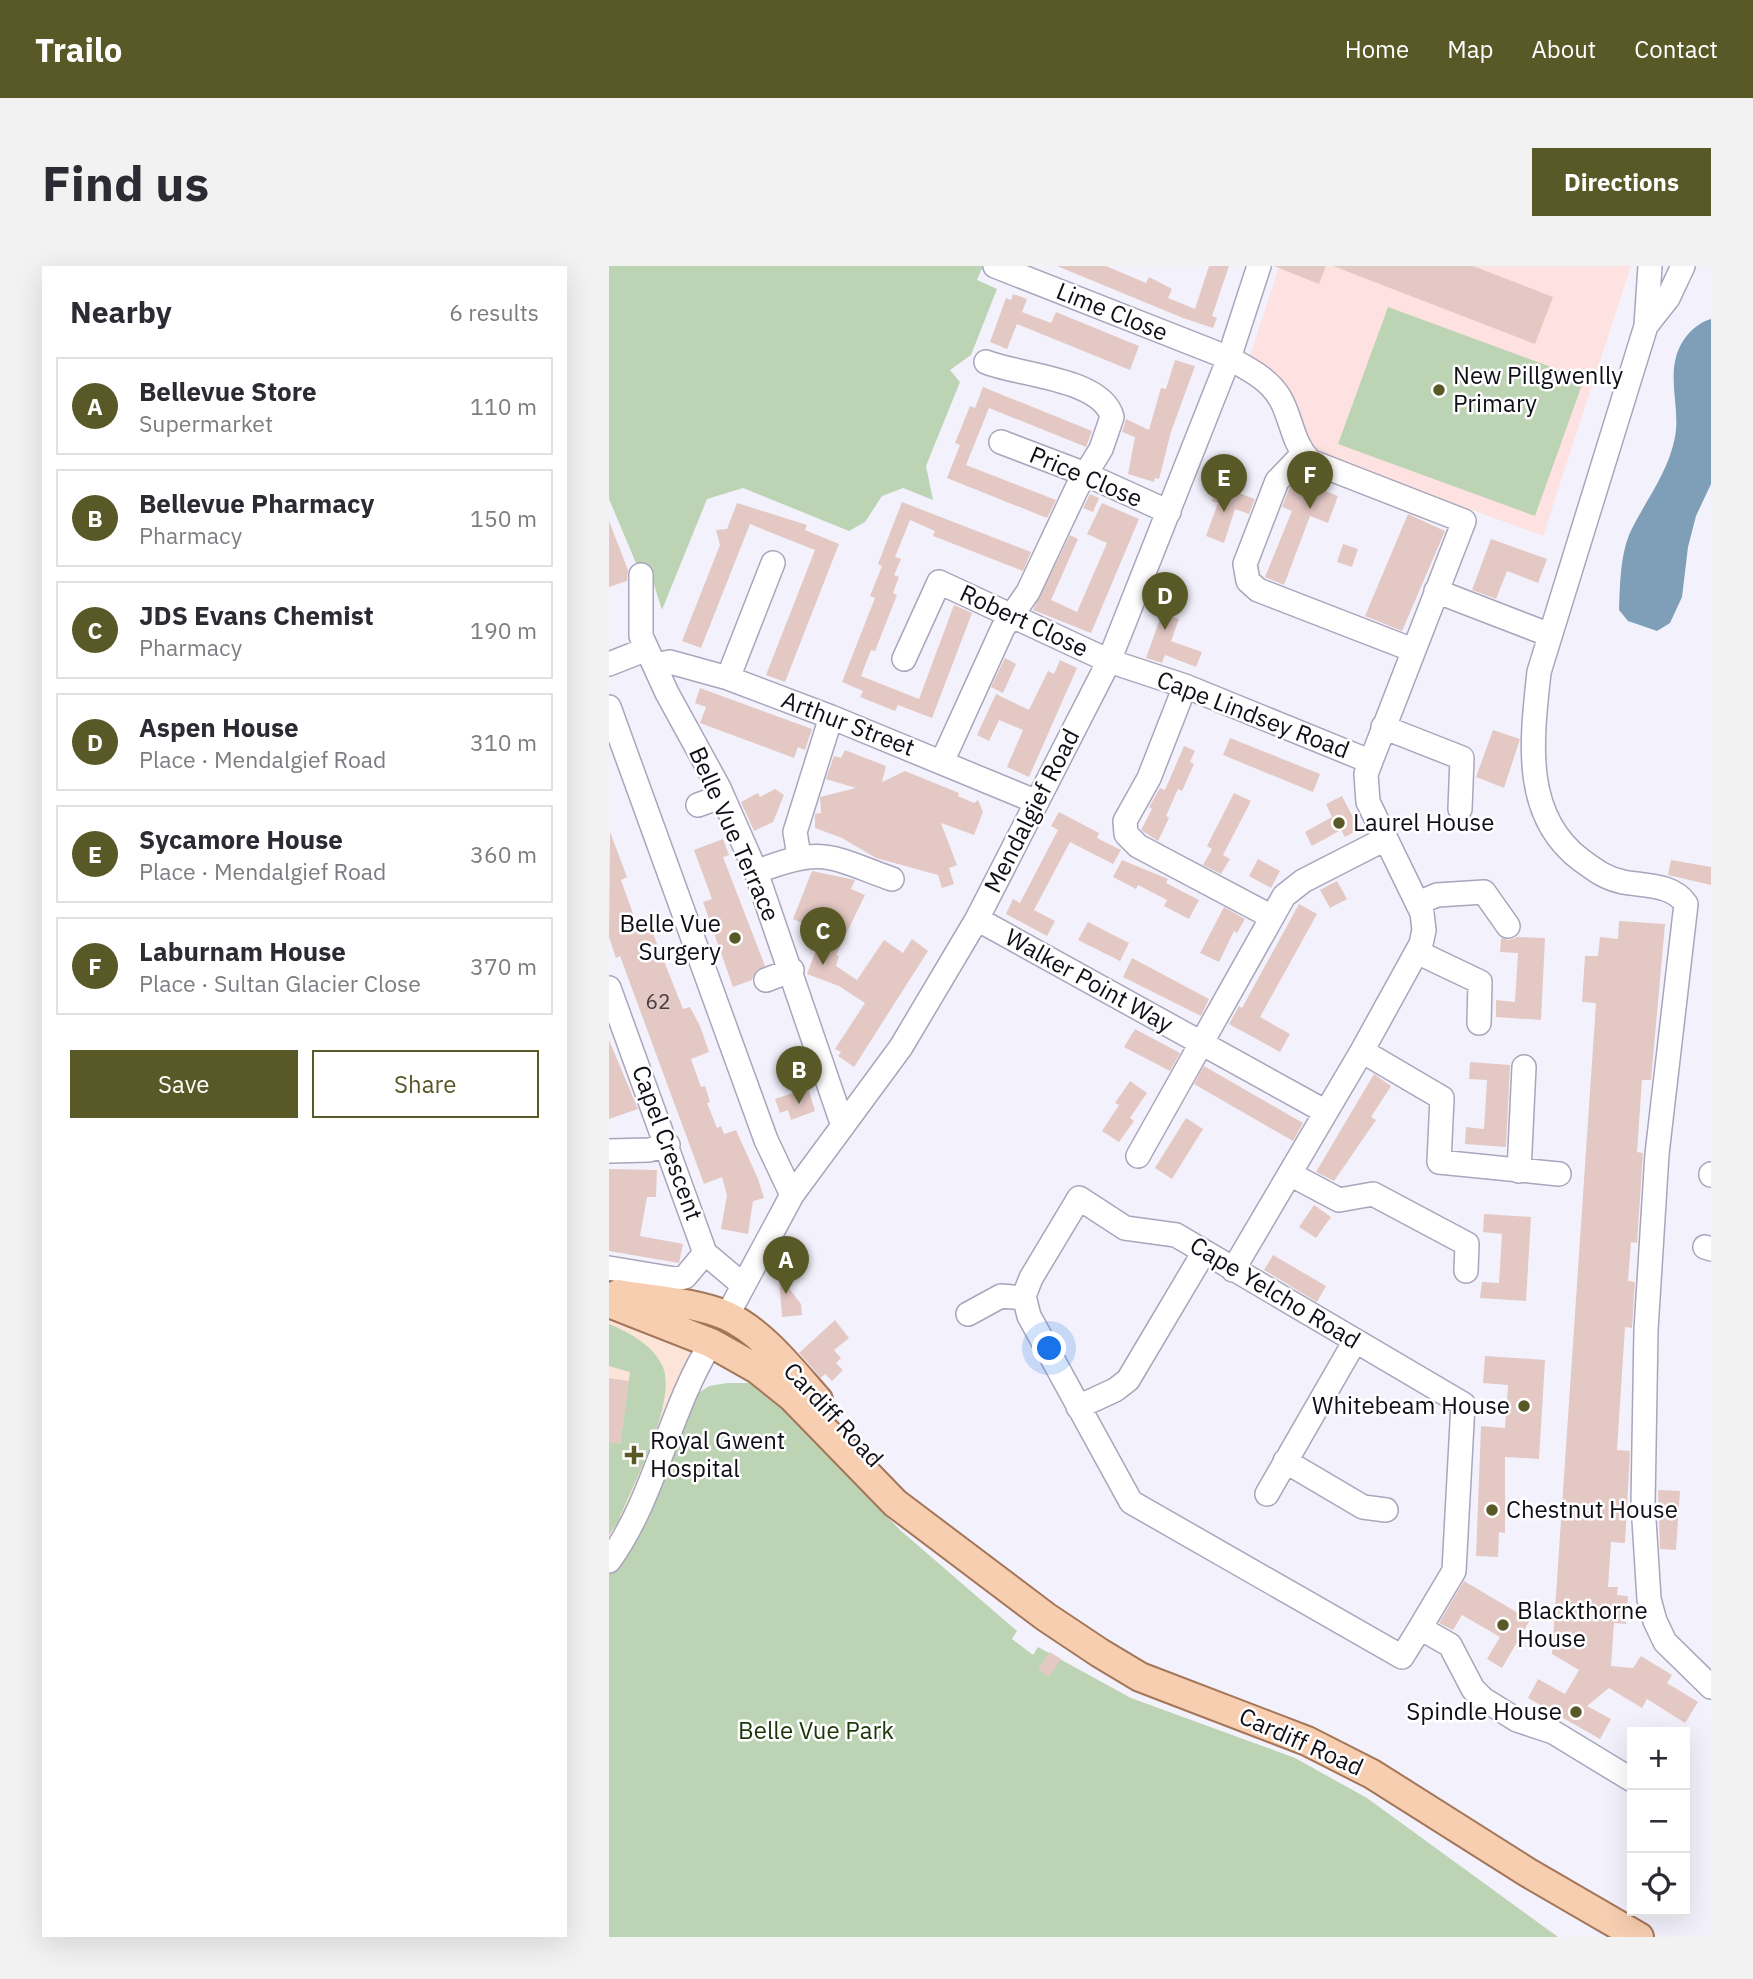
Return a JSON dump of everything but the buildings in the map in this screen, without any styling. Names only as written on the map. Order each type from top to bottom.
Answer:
[{"type":"main road","name":"Cardiff Road","points":[[609,1293],[691,1306],[727,1316],[762,1341],[962,1552]]},
{"type":"main road","name":"Cardiff Road","points":[[609,1303],[711,1343],[757,1369],[792,1397],[895,1503],[1046,1617],[1140,1677],[1307,1741],[1373,1774],[1527,1872],[1639,1937]]},
{"type":"main road","points":[[711,1343],[727,1316]]},
{"type":"street","name":"Lime Close","points":[[995,266],[1229,358],[1258,374],[1276,393],[1303,454]]},
{"type":"street","name":"Mendalgief Road","points":[[727,1316],[792,1195],[901,1047],[977,919],[1109,661],[1229,358],[1259,266]]},
{"type":"street","points":[[1650,266],[1646,326],[1539,672],[1534,723],[1537,799],[1552,829],[1567,850],[1605,878],[1674,890],[1686,904],[1657,1154],[1646,1330],[1644,1516],[1649,1599],[1655,1621],[1665,1642],[1711,1687]]},
{"type":"street","points":[[1646,326],[1668,298],[1683,266]]},
{"type":"street","points":[[942,762],[1003,628],[1013,615],[1109,428],[1112,417],[1107,405],[1058,381],[1026,371],[1009,372],[986,362]]},
{"type":"street","name":"Price Close","points":[[1001,442],[1085,474],[1169,512]]},
{"type":"street","points":[[1369,761],[1383,727],[1464,521],[1318,466],[1303,454],[1277,481],[1245,564],[1248,581],[1258,590],[1413,650]]},
{"type":"street","points":[[728,678],[773,563]]},
{"type":"street","name":"Belle Vue Terrace","points":[[641,575],[641,636],[722,796],[756,872],[792,970],[843,1126]]},
{"type":"street","name":"Robert Close","points":[[904,659],[939,582],[1109,661]]},
{"type":"street","points":[[1436,591],[1550,635]]},
{"type":"street","points":[[609,664],[651,657]]},
{"type":"street","name":"Arthur Street","points":[[651,657],[728,678],[831,717],[1037,802]]},
{"type":"street","name":"Cape Lindsey Road","points":[[1109,661],[1185,687],[1369,761],[1365,789],[1368,802],[1418,902],[1424,930],[1417,952],[1362,1051],[1233,1270]]},
{"type":"street","points":[[1185,687],[1150,778],[1125,821],[1126,834],[1137,846],[1272,917]]},
{"type":"street","points":[[609,708],[766,1140],[792,1195]]},
{"type":"street","points":[[799,856],[795,832],[831,717]]},
{"type":"street","points":[[1383,727],[1462,758],[1460,809]]},
{"type":"street","points":[[698,805],[722,796]]},
{"type":"street","points":[[1201,1043],[1272,917],[1294,887],[1385,839]]},
{"type":"street","points":[[756,872],[799,856],[824,854],[892,879]]},
{"type":"street","points":[[1418,902],[1437,895],[1484,892],[1508,926]]},
{"type":"street","name":"Walker Point Way","points":[[977,919],[1326,1112]]},
{"type":"street","points":[[1417,952],[1480,982],[1479,1023]]},
{"type":"street","points":[[766,980],[792,970]]},
{"type":"street","name":"Capel Crescent","points":[[609,988],[705,1253],[743,1285]]},
{"type":"street","name":"Walker Point Way","points":[[1138,1156],[1201,1043]]},
{"type":"street","points":[[1362,1051],[1442,1098],[1439,1162],[1559,1174]]},
{"type":"street","points":[[1519,1171],[1524,1067]]},
{"type":"street","points":[[609,1151],[649,1150],[668,1145]]},
{"type":"street","points":[[1290,1174],[1339,1200],[1373,1194],[1467,1244],[1466,1271]]},
{"type":"street","name":"Cape Yelcho Road","points":[[1079,1198],[1125,1228],[1177,1235],[1204,1252],[1463,1404],[1454,1571],[1402,1657],[1143,1511],[1124,1492],[1029,1316],[1025,1298],[1031,1278],[1079,1198]]},
{"type":"street","points":[[1078,1407],[1115,1390],[1128,1380],[1204,1252]]},
{"type":"street","points":[[609,1268],[675,1279],[685,1277],[705,1253]]},
{"type":"street","points":[[968,1314],[1001,1296],[1025,1298]]},
{"type":"street","points":[[1267,1494],[1355,1341]]},
{"type":"street","points":[[609,1561],[625,1535],[694,1374],[711,1343]]},
{"type":"street","points":[[1285,1461],[1363,1507],[1386,1510]]},
{"type":"street","points":[[1420,1628],[1450,1645],[1473,1689],[1483,1699],[1517,1720],[1553,1732],[1627,1777]]},
{"type":"shaded area","name":"New Pillgwenlly Primary","points":[[1279,266],[1631,266],[1543,536],[1319,454],[1307,437],[1296,404],[1278,376],[1249,359]]},
{"type":"shaded area","name":"Royal Gwent Hospital","points":[[609,1303],[711,1343],[609,1561]]},
{"type":"green space","points":[[609,266],[983,266],[977,280],[997,289],[971,355],[950,370],[960,382],[926,466],[933,500],[903,488],[882,496],[865,522],[849,531],[743,488],[707,499],[662,610],[650,572],[641,575],[609,499]]},
{"type":"green space","points":[[1388,307],[1584,379],[1535,516],[1338,444]]},
{"type":"green space","points":[[609,1324],[633,1336],[654,1353],[663,1367],[666,1383],[659,1423],[618,1522],[609,1535],[609,1442],[620,1444],[630,1372],[609,1366]]},
{"type":"green space","name":"Belle Vue Park","points":[[749,1383],[771,1396],[900,1530],[1017,1631],[1012,1639],[1033,1655],[1038,1647],[1131,1698],[1295,1758],[1367,1798],[1558,1937],[609,1937],[609,1570],[697,1394],[709,1386]]},
{"type":"water","points":[[1711,319],[1711,484],[1696,516],[1688,547],[1682,597],[1670,623],[1657,631],[1628,621],[1619,610],[1622,562],[1629,535],[1672,450],[1676,427],[1674,367],[1678,350],[1694,328]]},
{"type":"place","name":"New Pillgwenlly Primary","points":[[1439,390]]},
{"type":"place","name":"Laburnam House","points":[[1310,509]]},
{"type":"place","name":"Sycamore House","points":[[1224,512]]},
{"type":"place","name":"Aspen House","points":[[1165,630]]},
{"type":"place","name":"Laurel House","points":[[1339,823]]},
{"type":"place","name":"Belle Vue Surgery","points":[[735,938]]},
{"type":"place","name":"JDS Evans Chemist","points":[[823,965]]},
{"type":"place","name":"Bellevue Pharmacy","points":[[799,1104]]},
{"type":"place","name":"Bellevue Store","points":[[786,1294]]},
{"type":"place","name":"Whitebeam House","points":[[1524,1406]]},
{"type":"place","name":"Royal Gwent Hospital","points":[[634,1455]]},
{"type":"place","name":"Chestnut House","points":[[1492,1510]]},
{"type":"place","name":"Blackthorne House","points":[[1503,1625]]},
{"type":"place","name":"Spindle House","points":[[1576,1712]]}]
